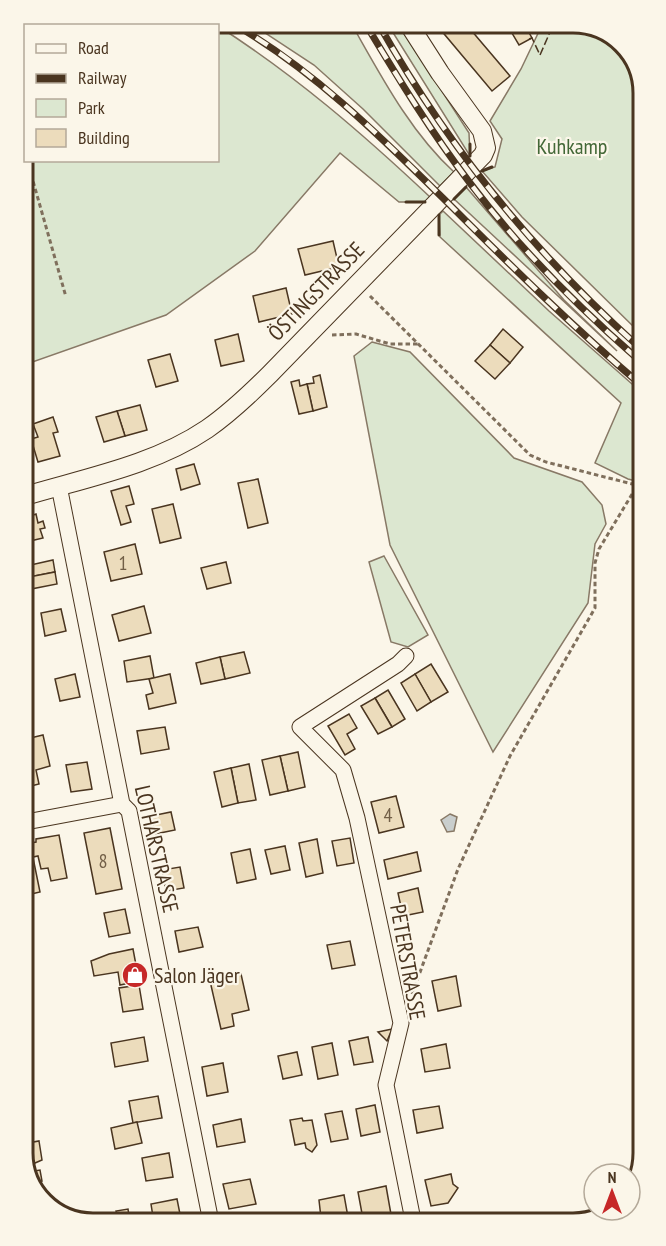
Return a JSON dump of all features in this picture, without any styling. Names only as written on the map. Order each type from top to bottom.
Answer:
[{"type":"street","name":"ÖSTINGSTRASSE","points":[[33,494],[156,456],[208,428],[261,382],[483,155],[486,148],[482,131],[414,33]]},
{"type":"street","name":"LOTHARSTRASSE","points":[[59,486],[122,804],[129,811],[209,1213]]},
{"type":"street","name":"PETERSTRASSE","points":[[406,656],[398,664],[300,727],[343,770],[357,818],[401,1023],[386,1085],[412,1213]]},
{"type":"street","points":[[33,821],[122,804]]},
{"type":"path","points":[[33,181],[66,297]]},
{"type":"path","points":[[365,291],[530,454],[546,462],[633,485]]},
{"type":"path","points":[[324,333],[332,336],[356,334],[390,344],[418,344]]},
{"type":"path","points":[[401,1023],[458,869],[510,756],[595,608],[595,562],[599,549],[633,494]]},
{"type":"green space","points":[[219,33],[228,33],[301,85],[328,106],[430,197],[425,202],[399,202],[340,153],[255,251],[166,315],[33,362],[33,162],[219,162]]},
{"type":"green space","points":[[265,33],[357,33],[410,121],[423,139],[454,172],[440,186],[363,109],[314,65]]},
{"type":"green space","points":[[393,33],[404,33],[469,133],[470,156]]},
{"type":"green space","name":"Kuhkamp","points":[[538,33],[577,33],[592,36],[613,48],[625,63],[632,81],[633,93],[633,326],[522,217],[482,171],[495,167],[502,139],[490,121],[521,69]]},
{"type":"green space","points":[[466,187],[564,300],[617,351],[454,199]]},
{"type":"green space","points":[[443,211],[549,311],[633,385],[633,480],[595,463],[621,403],[440,237],[439,215]]},
{"type":"green space","points":[[372,342],[410,352],[514,458],[582,482],[602,505],[606,524],[595,544],[588,603],[493,752],[390,545],[354,356]]},
{"type":"green space","points":[[384,556],[428,635],[408,647],[391,642],[369,562]]},
{"type":"shaded area","points":[[450,814],[457,817],[454,831],[447,832],[441,820]]},
{"type":"building","points":[[443,33],[473,33],[510,76],[492,91]]},
{"type":"building","points":[[512,33],[529,33],[532,38],[519,45]]},
{"type":"building","points":[[333,241],[339,267],[305,275],[298,249]]},
{"type":"building","points":[[286,288],[292,314],[259,322],[253,296]]},
{"type":"building","points":[[503,329],[523,347],[510,363],[490,345]]},
{"type":"building","points":[[238,334],[244,361],[221,366],[215,340]]},
{"type":"building","points":[[490,345],[510,363],[495,379],[475,361]]},
{"type":"building","points":[[170,354],[178,381],[156,387],[148,360]]},
{"type":"building","points":[[320,375],[327,407],[313,411],[307,384],[314,383],[313,377]]},
{"type":"building","points":[[299,380],[300,386],[307,384],[313,411],[299,414],[291,382]]},
{"type":"building","points":[[140,405],[147,430],[125,436],[117,411]]},
{"type":"building","points":[[117,411],[125,436],[104,442],[96,417]]},
{"type":"building","points":[[53,417],[58,432],[53,433],[60,456],[38,462],[33,438],[38,437],[33,424]]},
{"type":"building","points":[[194,464],[200,484],[181,490],[176,469]]},
{"type":"building","points":[[258,479],[268,523],[248,528],[238,483]]},
{"type":"building","points":[[129,486],[134,504],[126,506],[131,522],[121,525],[111,491]]},
{"type":"building","points":[[173,504],[181,538],[160,543],[152,509]]},
{"type":"building","points":[[36,514],[38,523],[43,521],[45,528],[40,529],[43,538],[33,540],[33,515]]},
{"type":"building","points":[[135,544],[142,574],[111,581],[104,552]]},
{"type":"building","points":[[53,560],[55,572],[33,576],[33,564]]},
{"type":"building","points":[[226,562],[231,583],[207,589],[201,568]]},
{"type":"building","points":[[55,572],[57,584],[33,589],[33,576]]},
{"type":"building","points":[[144,606],[151,633],[119,641],[112,615]]},
{"type":"building","points":[[61,609],[66,631],[45,636],[41,613]]},
{"type":"building","points":[[244,652],[250,673],[225,679],[220,657]]},
{"type":"building","points":[[150,656],[154,678],[127,682],[124,661]]},
{"type":"building","points":[[220,657],[225,679],[201,684],[196,663]]},
{"type":"building","points":[[431,664],[448,692],[431,702],[415,674]]},
{"type":"building","points":[[75,674],[80,697],[60,701],[55,679]]},
{"type":"building","points":[[170,674],[176,703],[149,709],[146,695],[153,693],[149,679]]},
{"type":"building","points":[[415,674],[431,702],[417,711],[401,683]]},
{"type":"building","points":[[388,690],[405,719],[392,727],[375,698]]},
{"type":"building","points":[[375,698],[392,727],[378,734],[361,706]]},
{"type":"building","points":[[349,714],[357,728],[347,734],[355,749],[345,755],[328,726]]},
{"type":"building","points":[[165,727],[169,749],[141,754],[137,731]]},
{"type":"building","points":[[43,735],[50,766],[36,770],[39,784],[33,786],[33,737]]},
{"type":"building","points":[[298,752],[305,787],[288,791],[280,756]]},
{"type":"building","points":[[280,756],[288,791],[270,795],[262,760]]},
{"type":"building","points":[[87,762],[92,789],[71,792],[66,765]]},
{"type":"building","points":[[249,764],[256,800],[238,803],[231,768]]},
{"type":"building","points":[[231,768],[238,803],[222,807],[214,772]]},
{"type":"building","points":[[396,796],[404,827],[379,833],[371,802]]},
{"type":"building","points":[[171,812],[175,830],[155,834],[151,816]]},
{"type":"building","points":[[110,828],[122,889],[96,894],[84,833]]},
{"type":"building","points":[[59,835],[67,878],[51,881],[48,868],[41,869],[38,856],[33,857],[33,842],[36,842],[36,839]]},
{"type":"building","points":[[350,838],[354,863],[337,866],[332,841]]},
{"type":"building","points":[[317,839],[323,873],[306,877],[299,843]]},
{"type":"building","points":[[285,846],[290,870],[271,874],[265,850]]},
{"type":"building","points":[[250,849],[256,879],[237,883],[231,853]]},
{"type":"building","points":[[417,852],[421,871],[388,879],[384,860]]},
{"type":"building","points":[[33,858],[40,892],[33,894]]},
{"type":"building","points":[[180,867],[184,888],[166,891],[162,870]]},
{"type":"building","points":[[418,888],[423,912],[403,916],[398,893]]},
{"type":"building","points":[[125,909],[130,933],[109,937],[104,913]]},
{"type":"building","points":[[198,927],[203,947],[179,952],[175,931]]},
{"type":"building","points":[[350,941],[355,965],[332,969],[327,945]]},
{"type":"building","points":[[133,949],[139,981],[120,985],[118,972],[94,976],[91,961]]},
{"type":"building","points":[[241,974],[249,1010],[232,1014],[234,1026],[221,1029],[210,981]]},
{"type":"building","points":[[456,976],[461,1006],[438,1011],[432,981]]},
{"type":"building","points":[[139,985],[143,1009],[123,1012],[119,988]]},
{"type":"building","points":[[392,1029],[387,1041],[378,1032]]},
{"type":"building","points":[[144,1037],[148,1061],[115,1067],[111,1043]]},
{"type":"building","points":[[368,1037],[373,1062],[354,1065],[349,1041]]},
{"type":"building","points":[[332,1043],[338,1075],[318,1079],[312,1047]]},
{"type":"building","points":[[446,1044],[450,1068],[425,1072],[421,1049]]},
{"type":"building","points":[[297,1052],[302,1075],[283,1079],[278,1056]]},
{"type":"building","points":[[223,1063],[228,1092],[207,1096],[202,1067]]},
{"type":"building","points":[[158,1096],[162,1118],[133,1123],[129,1101]]},
{"type":"building","points":[[375,1105],[380,1132],[361,1136],[356,1109]]},
{"type":"building","points":[[439,1106],[443,1128],[417,1133],[413,1110]]},
{"type":"building","points":[[342,1111],[348,1139],[331,1142],[325,1114]]},
{"type":"building","points":[[302,1118],[303,1121],[312,1120],[317,1145],[312,1152],[306,1148],[305,1143],[295,1145],[290,1120]]},
{"type":"building","points":[[241,1119],[245,1142],[217,1147],[213,1125]]},
{"type":"building","points":[[137,1122],[142,1143],[115,1149],[111,1128]]},
{"type":"building","points":[[39,1141],[42,1160],[34,1163],[33,1153],[33,1142]]},
{"type":"building","points":[[169,1153],[173,1177],[146,1181],[142,1158]]},
{"type":"building","points":[[40,1170],[40,1181],[36,1171]]},
{"type":"building","points":[[451,1174],[453,1184],[458,1188],[448,1203],[431,1206],[425,1180]]},
{"type":"building","points":[[250,1179],[256,1204],[229,1209],[223,1184]]},
{"type":"building","points":[[386,1186],[391,1213],[362,1213],[358,1192]]},
{"type":"building","points":[[344,1195],[347,1213],[320,1213],[319,1200]]},
{"type":"building","points":[[177,1199],[180,1213],[152,1213],[151,1204]]},
{"type":"building","points":[[128,1209],[129,1213],[117,1213],[116,1211]]},
{"type":"railway","points":[[248,33],[291,62],[346,106],[542,295],[633,378]]},
{"type":"railway","points":[[371,33],[428,124],[508,231],[550,276],[633,355]]},
{"type":"railway","points":[[384,33],[433,112],[495,196],[564,274],[633,341]]},
{"type":"fence","points":[[529,39],[532,38],[540,55],[550,33]]},
{"type":"wall","points":[[470,144],[470,156]]},
{"type":"wall","points":[[482,171],[492,167]]},
{"type":"wall","points":[[454,199],[466,187]]},
{"type":"wall","points":[[406,202],[425,202]]},
{"type":"wall","points":[[439,215],[439,235]]},
{"type":"place","name":"Salon Jäger","points":[[135,975]]}]
